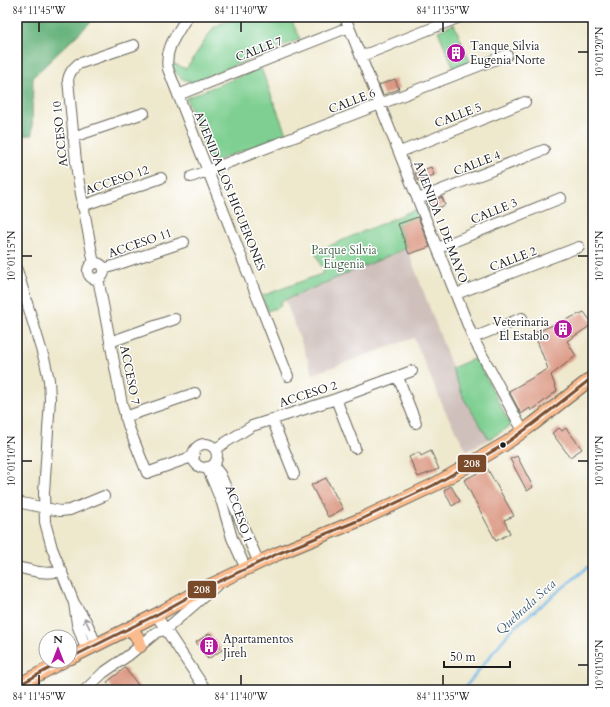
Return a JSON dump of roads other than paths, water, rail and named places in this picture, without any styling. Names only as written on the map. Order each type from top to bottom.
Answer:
[{"type":"main road","points":[[78,654],[156,615],[205,588],[434,485],[467,467],[523,431],[593,377]]},
{"type":"main road","points":[[128,629],[136,634],[140,646]]},
{"type":"main road","points":[[17,686],[48,669]]},
{"type":"street","name":"AVENIDA LOS HIGUERONES","points":[[187,17],[167,54],[168,69],[288,376]]},
{"type":"street","points":[[362,56],[460,17]]},
{"type":"street","name":"CALLE 7","points":[[178,95],[347,22]]},
{"type":"street","name":"AVENIDA 1 DE MAYO","points":[[347,22],[362,56],[473,338],[523,431]]},
{"type":"street","name":"ACCESO 10","points":[[94,264],[82,206],[77,172],[68,75],[78,64],[134,45]]},
{"type":"street","name":"CALLE 6","points":[[191,177],[507,55]]},
{"type":"street","name":"CALLE 5","points":[[400,152],[525,102]]},
{"type":"street","points":[[73,137],[144,113]]},
{"type":"street","name":"CALLE 4","points":[[418,199],[544,150]]},
{"type":"street","name":"ACCESO 12","points":[[82,206],[161,178]]},
{"type":"street","name":"CALLE 3","points":[[438,248],[561,198]]},
{"type":"street","name":"ACCESO 11","points":[[104,269],[184,242]]},
{"type":"street","name":"CALLE 2","points":[[456,294],[579,247]]},
{"type":"street","points":[[94,264],[99,264],[104,269],[104,274],[98,278],[94,278],[89,273],[90,266],[94,264]]},
{"type":"street","points":[[17,270],[49,380],[50,399],[44,508],[48,535],[74,603],[86,621],[91,647]]},
{"type":"street","name":"ACCESO 7","points":[[98,278],[125,417],[147,473],[194,456]]},
{"type":"street","points":[[473,338],[522,318]]},
{"type":"street","points":[[110,342],[175,319]]},
{"type":"street","name":"ACCESO 2","points":[[215,449],[252,426],[336,399],[412,371]]},
{"type":"street","points":[[398,377],[416,423]]},
{"type":"street","points":[[125,417],[195,393]]},
{"type":"street","points":[[336,399],[355,448]]},
{"type":"street","points":[[272,419],[294,474]]},
{"type":"street","points":[[202,445],[209,445],[215,449],[217,459],[210,466],[200,466],[194,460],[196,449],[202,445]]},
{"type":"street","name":"ACCESO 1","points":[[210,466],[226,500],[250,542],[259,563]]},
{"type":"street","points":[[17,502],[60,511],[70,510],[104,496]]},
{"type":"street","name":"ACCESO 1","points":[[226,500],[228,525],[236,549],[246,569]]},
{"type":"street","points":[[236,549],[250,542]]},
{"type":"street","points":[[17,568],[50,574],[62,572]]},
{"type":"street","points":[[85,690],[103,673],[157,632],[165,630],[225,580]]},
{"type":"street","points":[[156,615],[204,689]]},
{"type":"waterway","name":"Quebrada Seca","points":[[463,690],[511,630],[593,563]]},
{"type":"place","name":"Tanque Silvia Eugenia Norte","points":[[456,53]]},
{"type":"place","name":"Veterinaria El Establo","points":[[563,329]]},
{"type":"place","name":"Apartamentos Jireh","points":[[209,646]]},
{"type":"park label","name":"Parque Silvia Eugenia","points":[[344,257]]}]
